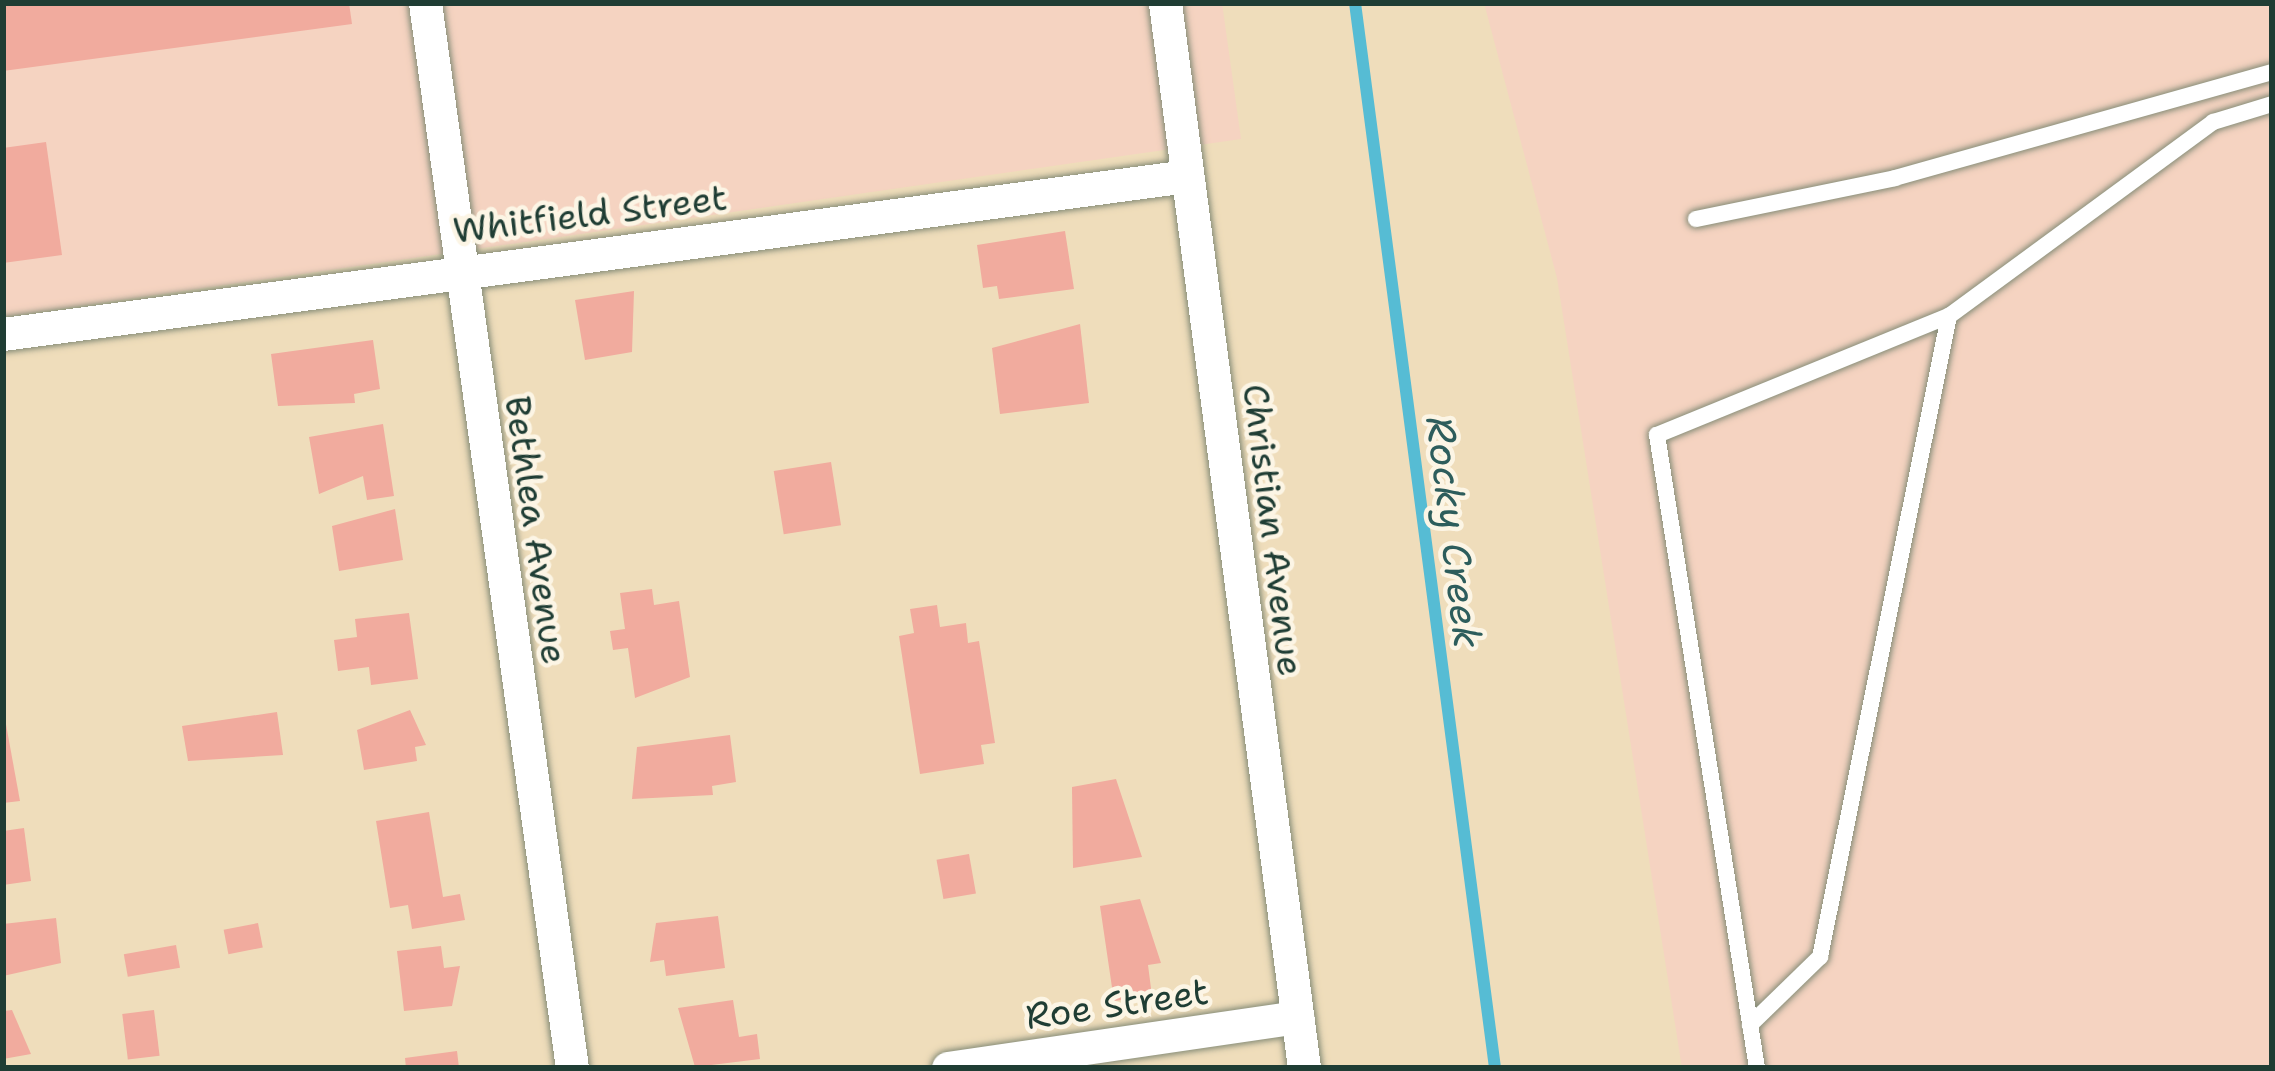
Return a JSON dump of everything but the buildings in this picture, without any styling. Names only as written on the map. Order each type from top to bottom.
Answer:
[{"type":"street","name":"Bethlea Avenue","points":[[424,3],[572,1068]]},
{"type":"street","name":"Christian Avenue","points":[[1165,3],[1304,1068]]},
{"type":"street","name":"Whitfield Street","points":[[3,334],[1187,176]]},
{"type":"street","name":"Roe Street","points":[[948,1068],[1297,1017]]},
{"type":"lane","points":[[1696,219],[1894,178],[2272,72]]},
{"type":"lane","points":[[1757,1068],[1657,435],[1949,316],[2213,122],[2272,104]]},
{"type":"lane","points":[[1750,1025],[1820,957],[1949,316]]},
{"type":"shaded area","points":[[3,3],[1222,3],[1241,139],[3,317]]},
{"type":"shaded area","points":[[1484,3],[2272,3],[2272,1068],[1682,1068],[1557,278]]},
{"type":"waterway","name":"Rocky Creek","points":[[1355,3],[1495,1068]]}]
